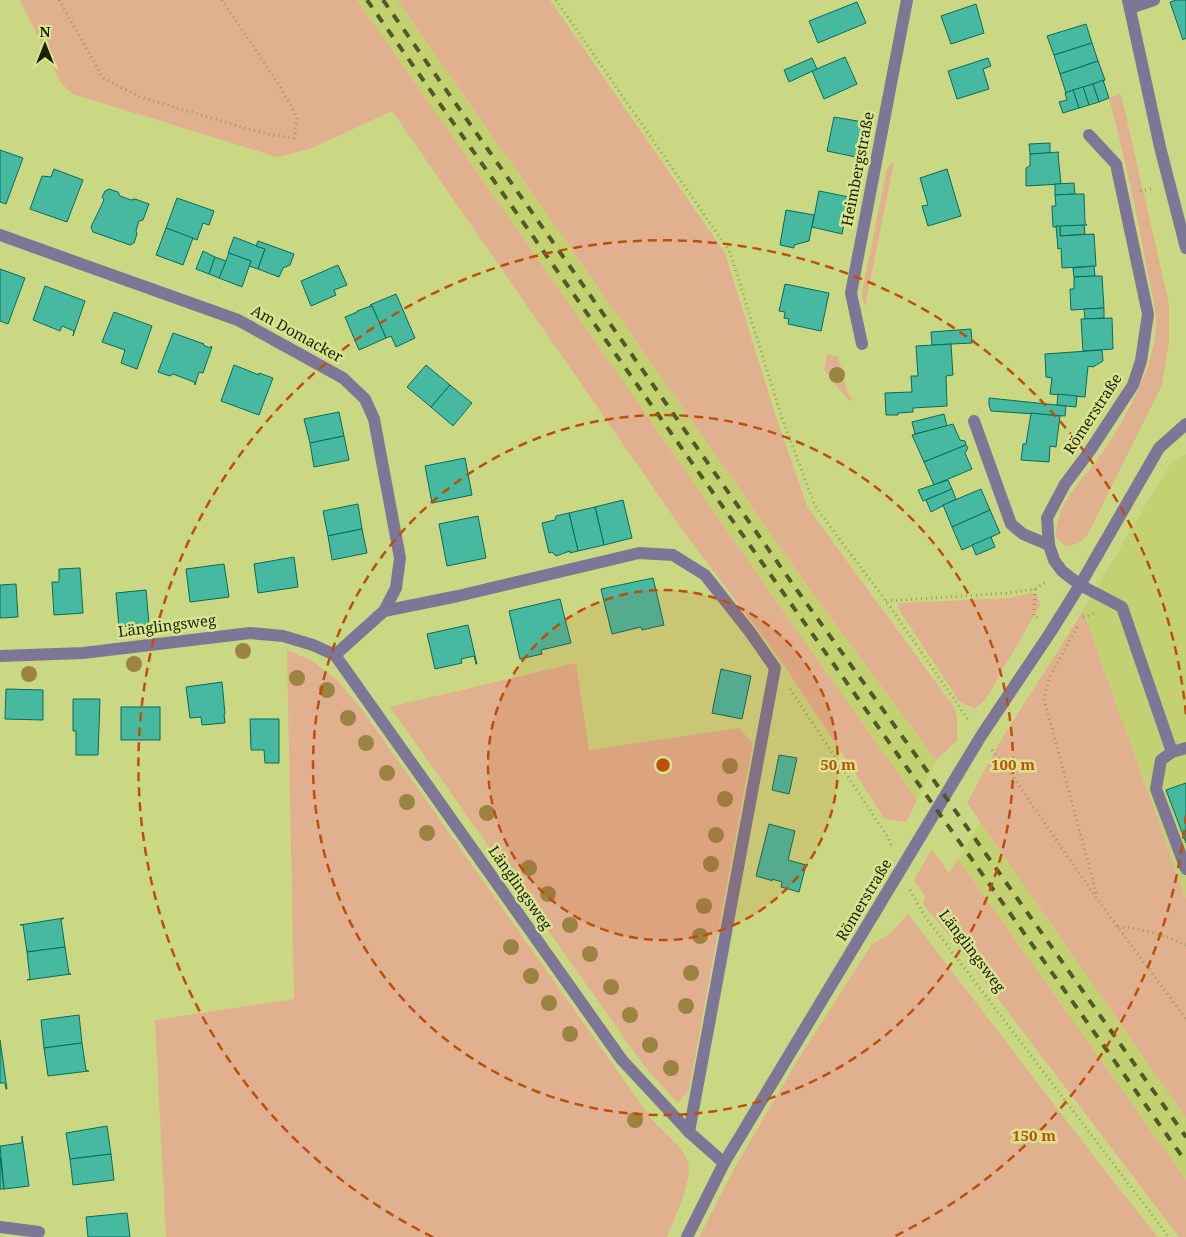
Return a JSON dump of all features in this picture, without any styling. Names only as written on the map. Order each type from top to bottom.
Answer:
[{"type":"street","name":"Heimbergstraße","points":[[862,344],[851,293],[908,0]]},
{"type":"street","points":[[1154,0],[1129,4],[1160,146],[1186,248]]},
{"type":"street","name":"Römerstraße","points":[[1080,585],[1062,571],[1054,560],[1049,545],[1047,518],[1065,484],[1090,452],[1133,385],[1141,360],[1148,314],[1116,164],[1089,135]]},
{"type":"street","name":"Am Domacker","points":[[0,235],[238,320],[343,378],[365,399],[374,419],[400,558],[396,588],[384,611]]},
{"type":"street","points":[[974,421],[1011,524],[1023,534],[1049,545]]},
{"type":"street","name":"Römerstraße","points":[[687,1237],[724,1163],[981,736],[1080,585],[1158,448],[1186,424]]},
{"type":"street","points":[[335,655],[384,611],[458,596],[639,553],[673,555],[705,575],[750,632],[775,668],[689,1132]]},
{"type":"street","points":[[1080,585],[1122,607],[1172,752]]},
{"type":"street","name":"Länglingsweg","points":[[0,656],[83,653],[250,633],[283,636],[314,645],[335,655],[622,1060],[689,1132],[724,1163]]},
{"type":"street","points":[[1186,748],[1172,752],[1161,760],[1156,788],[1186,869]]},
{"type":"street","points":[[0,1227],[39,1232]]},
{"type":"path","points":[[59,0],[103,78],[140,97],[266,134],[294,138],[297,117],[278,83],[222,0]]},
{"type":"path","points":[[556,0],[730,252],[780,415],[815,506],[886,601],[962,712],[1006,767],[1098,899],[1186,1019]]},
{"type":"path","points":[[1123,195],[1170,185]]},
{"type":"path","points":[[886,601],[1009,593],[1035,588],[1062,571]]},
{"type":"path","points":[[1098,899],[1044,699],[1049,678],[1083,616],[1122,607]]},
{"type":"path","name":"Länglingsweg","points":[[775,668],[889,839],[900,871],[924,915],[1169,1237]]},
{"type":"path","points":[[1118,927],[1134,928],[1186,945]]},
{"type":"shaded area","points":[[20,0],[357,0],[917,800],[906,822],[885,819],[782,662],[684,532],[392,111],[310,149],[277,157],[73,94],[61,83]]},
{"type":"shaded area","points":[[357,0],[397,0],[806,584],[936,760],[917,800],[781,608]]},
{"type":"shaded area","points":[[397,0],[550,0],[725,253],[776,417],[808,508],[954,707],[957,716],[957,741],[936,760],[806,584]]},
{"type":"shaded area","points":[[1121,94],[1169,304],[1169,343],[1162,385],[1087,536],[1077,544],[1066,546],[1056,538],[1059,515],[1069,496],[1105,449],[1126,413],[1149,363],[1155,334],[1156,319],[1153,296],[1120,140],[1109,98]]},
{"type":"shaded area","points":[[894,163],[867,298],[868,308],[862,299],[862,292],[887,169]]},
{"type":"shaded area","points":[[827,354],[838,357],[848,395],[852,396],[851,401],[849,401],[824,370]]},
{"type":"shaded area","points":[[1186,454],[1186,899],[1083,611],[1170,464]]},
{"type":"shaded area","points":[[1032,593],[1038,594],[1040,605],[986,699],[975,709],[959,701],[898,608],[899,603],[1009,598]]},
{"type":"shaded area","points":[[1083,611],[1186,899],[1186,1118],[967,803],[998,745]]},
{"type":"shaded area","points":[[287,650],[313,661],[339,682],[363,711],[653,1121],[684,1154],[689,1167],[686,1187],[667,1237],[166,1237],[155,1020],[294,999]]},
{"type":"shaded area","points":[[576,663],[589,750],[739,728],[753,743],[689,1090],[678,1103],[644,1066],[390,707]]},
{"type":"shaded area","points":[[981,822],[1186,1118],[1186,1180],[958,859]]},
{"type":"shaded area","points":[[932,849],[949,873],[958,859],[1186,1180],[1186,1237],[1179,1237],[954,941],[923,904],[925,896],[914,880]]},
{"type":"shaded area","points":[[908,914],[1158,1237],[699,1237],[734,1169],[797,1061],[872,944],[891,933]]},
{"type":"building","points":[[1186,0],[1186,38],[1183,40],[1170,2]]},
{"type":"building","points":[[857,2],[866,23],[818,43],[809,21]]},
{"type":"building","points":[[976,4],[984,33],[951,44],[941,16]]},
{"type":"building","points":[[1086,24],[1092,43],[1054,55],[1047,36]]},
{"type":"building","points":[[1092,43],[1098,61],[1060,74],[1054,55]]},
{"type":"building","points":[[845,57],[857,84],[824,99],[812,71]]},
{"type":"building","points":[[812,58],[817,69],[789,82],[784,70]]},
{"type":"building","points":[[988,58],[991,66],[983,69],[989,89],[957,99],[948,71]]},
{"type":"building","points":[[1098,61],[1105,80],[1066,93],[1060,74]]},
{"type":"building","points":[[1103,80],[1109,98],[1099,102],[1093,84]]},
{"type":"building","points":[[1093,84],[1099,102],[1089,105],[1083,87]]},
{"type":"building","points":[[1083,87],[1089,105],[1079,108],[1073,90]]},
{"type":"building","points":[[1073,90],[1079,108],[1063,113],[1059,102],[1067,100],[1065,93]]},
{"type":"building","points":[[834,117],[863,122],[856,157],[827,151]]},
{"type":"building","points":[[1050,143],[1050,153],[1030,154],[1029,144]]},
{"type":"building","points":[[0,150],[23,158],[6,204],[0,202]]},
{"type":"building","points":[[1059,152],[1061,184],[1026,186],[1026,168],[1030,166],[1030,154]]},
{"type":"building","points":[[54,169],[83,180],[67,222],[30,209],[42,176],[51,177]]},
{"type":"building","points":[[947,169],[961,216],[928,226],[922,206],[928,205],[920,178]]},
{"type":"building","points":[[1074,183],[1075,194],[1055,195],[1055,184]]},
{"type":"building","points":[[109,189],[118,192],[120,196],[149,204],[143,220],[139,221],[134,243],[130,245],[93,232],[91,227],[104,200],[102,197],[105,191]]},
{"type":"building","points":[[819,191],[849,197],[842,234],[812,227]]},
{"type":"building","points":[[1084,194],[1085,223],[1087,225],[1053,227],[1052,206],[1056,206],[1055,195]]},
{"type":"building","points":[[177,198],[214,211],[209,225],[203,223],[197,240],[166,228]]},
{"type":"building","points":[[786,210],[814,215],[809,241],[794,245],[794,248],[780,245]]},
{"type":"building","points":[[1084,225],[1085,234],[1060,236],[1060,226]]},
{"type":"building","points":[[1056,226],[1060,226],[1060,236],[1094,234],[1096,266],[1062,268],[1061,248],[1058,249]]},
{"type":"building","points":[[166,228],[193,238],[183,265],[156,255]]},
{"type":"building","points":[[234,237],[265,249],[258,269],[249,266],[251,261],[228,253]]},
{"type":"building","points":[[258,241],[294,254],[290,265],[283,268],[279,277],[258,269],[265,249],[256,246]]},
{"type":"building","points":[[203,251],[215,257],[209,274],[196,269]]},
{"type":"building","points":[[229,253],[251,261],[242,287],[219,278]]},
{"type":"building","points":[[215,257],[226,261],[219,278],[209,274]]},
{"type":"building","points":[[338,265],[347,285],[334,290],[336,295],[311,306],[301,281]]},
{"type":"building","points":[[1094,266],[1095,276],[1074,277],[1073,268]]},
{"type":"building","points":[[0,269],[25,278],[8,324],[0,321]]},
{"type":"building","points":[[1102,276],[1104,308],[1071,310],[1070,289],[1074,289],[1074,277]]},
{"type":"building","points":[[785,284],[829,293],[821,331],[788,324],[789,319],[784,318],[785,312],[779,311]]},
{"type":"building","points":[[45,286],[85,301],[73,336],[74,331],[62,326],[60,331],[33,320]]},
{"type":"building","points":[[396,294],[415,338],[396,347],[391,336],[386,338],[370,305]]},
{"type":"building","points":[[372,306],[386,338],[359,350],[345,317]]},
{"type":"building","points":[[1104,308],[1104,318],[1085,319],[1084,309]]},
{"type":"building","points":[[114,312],[152,326],[137,369],[121,363],[125,350],[102,342]]},
{"type":"building","points":[[1112,318],[1113,349],[1083,351],[1081,319]]},
{"type":"building","points":[[971,329],[972,343],[932,345],[931,332]]},
{"type":"building","points":[[173,333],[210,348],[212,347],[203,373],[199,372],[195,385],[194,382],[173,374],[170,376],[158,372]]},
{"type":"building","points":[[951,344],[953,375],[946,376],[947,406],[913,408],[913,412],[886,415],[885,393],[912,392],[911,376],[918,376],[916,346]]},
{"type":"building","points":[[1102,350],[1103,361],[1093,367],[1088,366],[1085,397],[1050,394],[1052,378],[1046,377],[1045,354]]},
{"type":"building","points":[[234,365],[259,375],[259,373],[273,378],[259,415],[221,401]]},
{"type":"building","points":[[426,365],[450,385],[431,407],[407,387]]},
{"type":"building","points":[[450,385],[472,403],[453,426],[431,407]]},
{"type":"building","points":[[1058,394],[1077,396],[1076,407],[1057,405]]},
{"type":"building","points":[[989,398],[1066,406],[1065,416],[991,411]]},
{"type":"building","points":[[339,412],[344,436],[310,443],[304,419]]},
{"type":"building","points":[[1031,413],[1060,416],[1056,447],[1050,446],[1049,462],[1021,460],[1023,444],[1026,444]]},
{"type":"building","points":[[944,414],[947,426],[915,434],[912,422]]},
{"type":"building","points":[[953,424],[960,440],[965,441],[966,445],[924,462],[912,435]]},
{"type":"building","points":[[344,436],[349,460],[314,467],[310,443]]},
{"type":"building","points":[[966,445],[968,448],[965,453],[972,469],[934,485],[924,462]]},
{"type":"building","points":[[465,458],[472,495],[432,503],[425,466]]},
{"type":"building","points":[[948,480],[952,489],[923,501],[918,490]]},
{"type":"building","points":[[952,489],[956,499],[931,512],[926,500]]},
{"type":"building","points":[[981,489],[990,510],[952,527],[943,505]]},
{"type":"building","points":[[623,500],[632,538],[604,545],[595,507]]},
{"type":"building","points":[[358,504],[362,529],[328,536],[323,511]]},
{"type":"building","points":[[595,507],[604,545],[578,551],[569,513]]},
{"type":"building","points":[[990,510],[1000,533],[962,550],[952,527]]},
{"type":"building","points":[[569,513],[578,551],[570,553],[570,551],[556,556],[552,552],[549,553],[542,523],[555,520],[556,516]]},
{"type":"building","points":[[478,516],[486,558],[447,566],[439,524]]},
{"type":"building","points":[[362,529],[367,553],[332,560],[328,536]]},
{"type":"building","points":[[991,537],[995,547],[976,555],[972,545]]},
{"type":"building","points":[[294,557],[298,587],[258,593],[254,564]]},
{"type":"building","points":[[224,564],[229,597],[190,602],[186,569]]},
{"type":"building","points":[[80,568],[83,613],[54,615],[52,582],[59,582],[59,569]]},
{"type":"building","points":[[653,578],[664,625],[642,630],[641,627],[612,634],[601,589]]},
{"type":"building","points":[[16,584],[18,617],[0,618],[0,585]]},
{"type":"building","points":[[146,590],[149,624],[119,627],[116,593]]},
{"type":"building","points":[[560,599],[571,643],[541,650],[542,654],[520,659],[509,611]]},
{"type":"building","points":[[468,625],[477,664],[474,656],[461,659],[462,663],[435,669],[427,634]]},
{"type":"building","points":[[721,669],[751,676],[742,719],[712,713]]},
{"type":"building","points":[[222,682],[225,723],[202,725],[201,717],[190,718],[186,687]]},
{"type":"building","points":[[6,689],[43,690],[43,720],[5,719]]},
{"type":"building","points":[[73,699],[100,699],[98,755],[76,755],[76,731],[73,731]]},
{"type":"building","points":[[121,707],[160,707],[160,740],[121,740]]},
{"type":"building","points":[[250,719],[279,719],[279,763],[265,763],[264,750],[251,750]]},
{"type":"building","points":[[779,755],[797,758],[789,794],[772,790]]},
{"type":"building","points":[[1186,783],[1186,843],[1166,790]]},
{"type":"building","points":[[769,824],[795,831],[788,860],[806,865],[799,892],[781,887],[782,882],[756,876]]},
{"type":"building","points":[[64,918],[61,920],[65,947],[27,952],[23,925],[20,925]]},
{"type":"building","points":[[65,947],[69,974],[71,974],[27,980],[30,979],[27,952]]},
{"type":"building","points":[[79,1015],[82,1043],[44,1048],[41,1020]]},
{"type":"building","points":[[0,1040],[7,1089],[5,1083],[0,1083]]},
{"type":"building","points":[[82,1043],[86,1070],[89,1071],[48,1076],[44,1048]]},
{"type":"building","points":[[107,1126],[111,1154],[70,1159],[66,1133]]},
{"type":"building","points":[[22,1136],[29,1186],[4,1189],[0,1146],[22,1143]]},
{"type":"building","points":[[111,1154],[114,1180],[73,1185],[70,1159]]},
{"type":"building","points":[[0,1156],[4,1189],[0,1189]]},
{"type":"building","points":[[127,1213],[130,1237],[88,1237],[86,1217]]},
{"type":"railway","points":[[367,0],[1186,1162]]},
{"type":"railway","points":[[383,0],[799,593],[1186,1137]]}]
